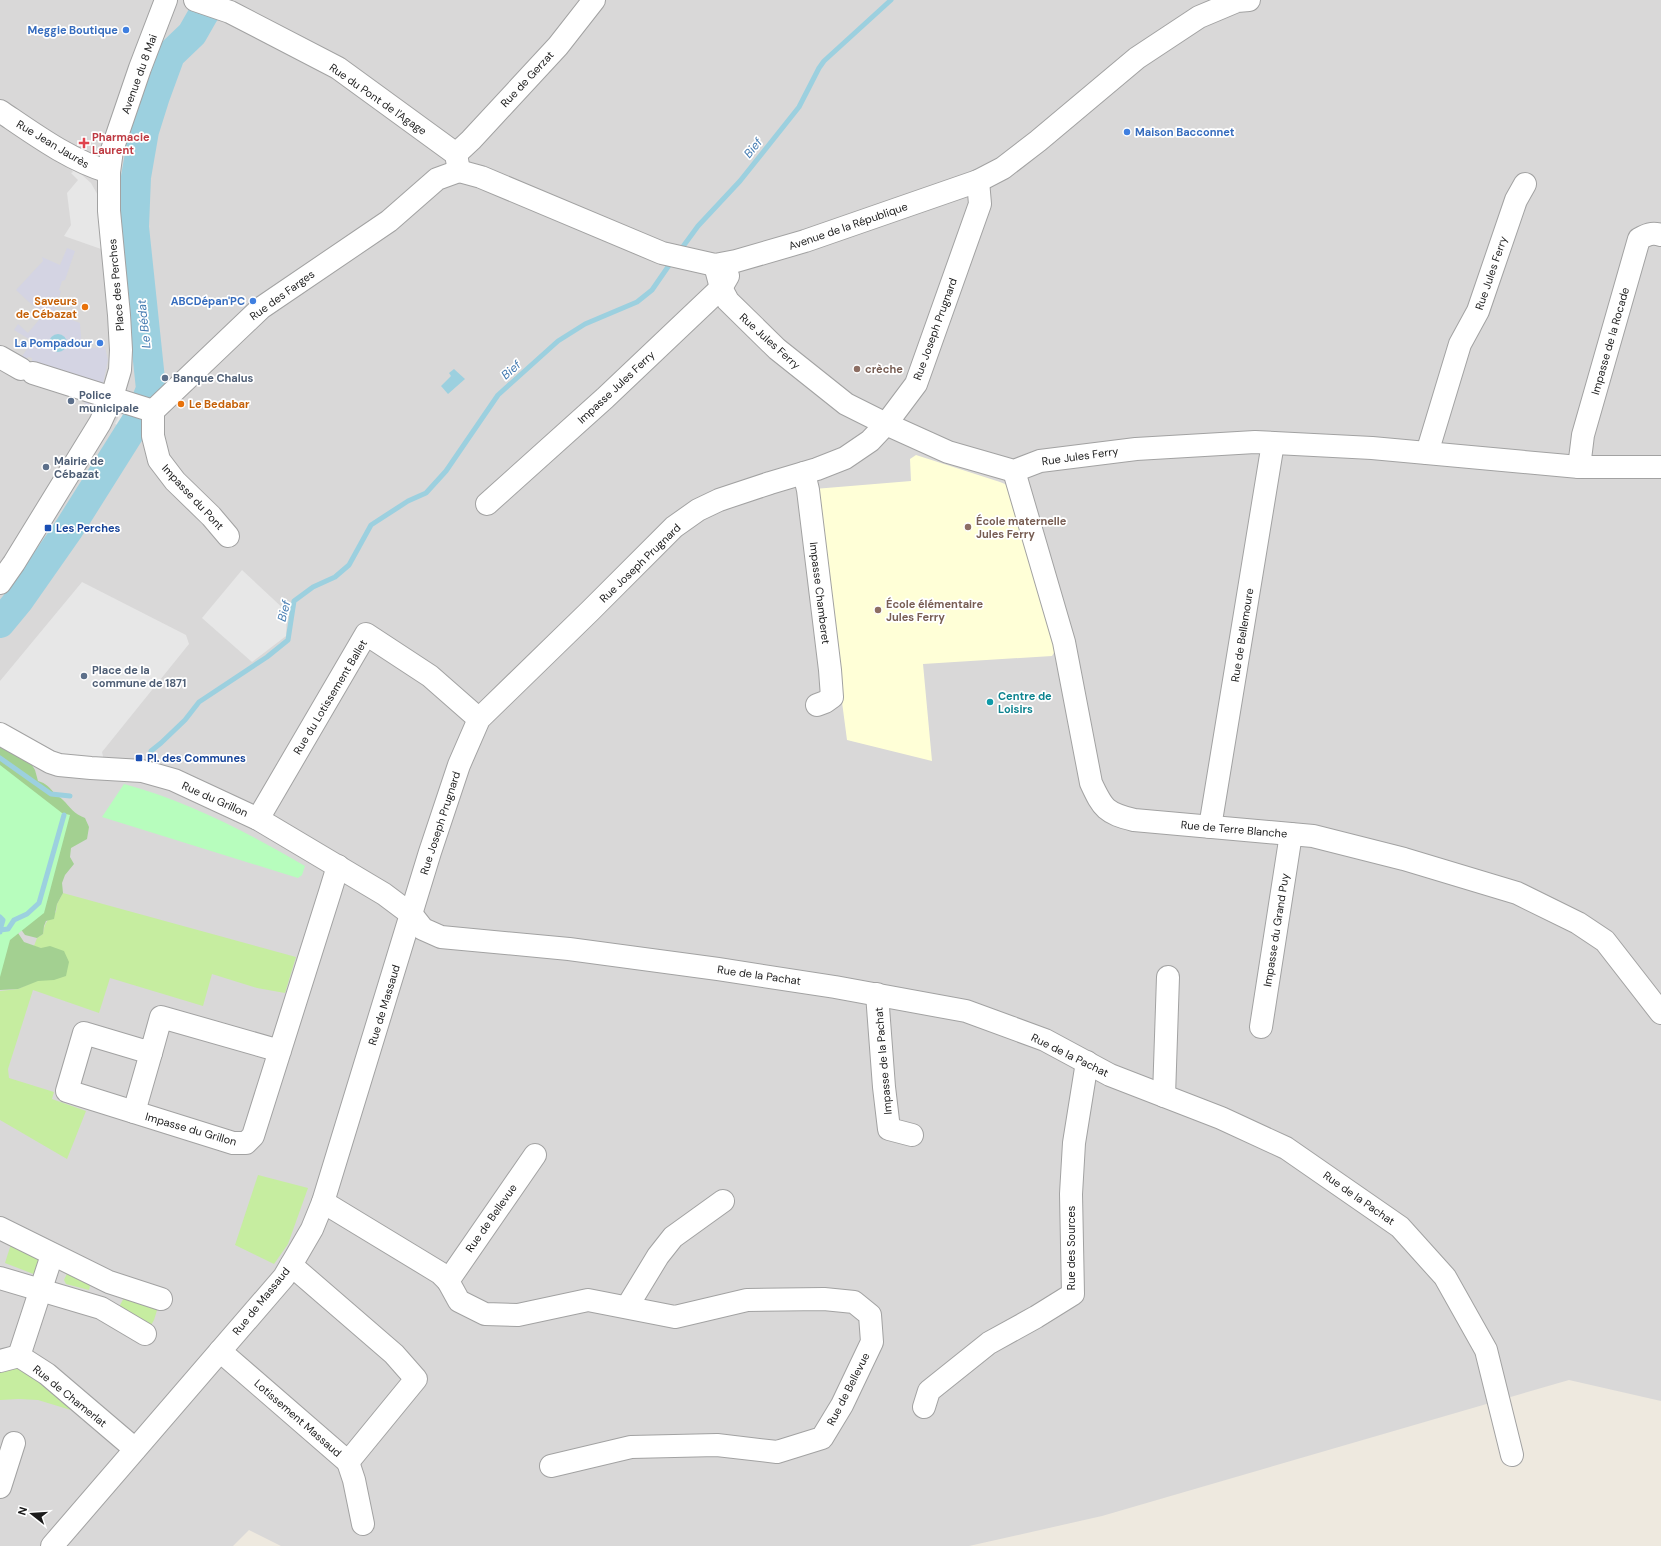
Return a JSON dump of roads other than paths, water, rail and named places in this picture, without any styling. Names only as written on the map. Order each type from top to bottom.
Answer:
[{"type":"street","name":"Avenue du 8 Mai","points":[[109,172],[112,150],[140,68],[166,0]]},
{"type":"street","name":"Rue du Pont de l'Agage","points":[[195,0],[230,12],[338,68],[457,163]]},
{"type":"street","name":"Rue de Gerzat","points":[[457,163],[471,140],[558,46],[594,0]]},
{"type":"street","name":"Avenue de la République","points":[[457,163],[481,177],[662,253],[715,265],[736,261],[805,241],[978,181],[1003,168],[1038,141],[1137,58],[1201,9],[1237,1],[1249,0]]},
{"type":"street","name":"Rue Jean Jaurès","points":[[0,111],[28,130],[91,167],[109,172]]},
{"type":"street","name":"Rue des Farges","points":[[143,407],[261,308],[389,221],[412,199],[457,163]]},
{"type":"street","name":"Place des Perches","points":[[0,583],[14,563],[100,423],[112,397],[120,370],[121,350],[119,315],[109,212],[109,172]]},
{"type":"street","name":"Rue Joseph Prugnard","points":[[412,915],[430,852],[459,765],[479,719],[674,527],[698,510],[719,500],[804,473],[845,458],[870,441],[886,424],[916,384],[980,204],[978,181]]},
{"type":"street","name":"Rue Jules Ferry","points":[[1427,453],[1460,344],[1478,311],[1516,200],[1524,184]]},
{"type":"street","name":"Impasse de la Rocade","points":[[1579,467],[1583,435],[1639,239],[1646,235],[1656,233],[1661,235]]},
{"type":"street","name":"Impasse Jules Ferry","points":[[486,504],[605,398],[721,288],[736,261]]},
{"type":"street","name":"Rue Jules Ferry","points":[[715,265],[721,288],[728,301],[777,349],[846,404],[948,452],[1014,471],[1040,461],[1136,449],[1255,442],[1372,448],[1579,467],[1661,466]]},
{"type":"street","points":[[0,357],[27,371],[143,407]]},
{"type":"street","name":"Impasse du Pont","points":[[143,407],[159,460],[175,481],[211,516],[228,536]]},
{"type":"street","name":"Rue de Bellemoure","points":[[1210,827],[1273,443]]},
{"type":"street","name":"Rue de Terre Blanche","points":[[1014,471],[1064,642],[1091,783],[1099,801],[1106,809],[1116,815],[1134,820],[1313,836],[1404,859],[1517,893],[1578,923],[1604,941],[1661,1014]]},
{"type":"street","name":"Impasse Chamberet","points":[[804,473],[809,498],[832,697],[817,705]]},
{"type":"street","name":"Rue du Lotissement Ballet","points":[[258,818],[366,634],[430,676],[479,719]]},
{"type":"street","name":"Rue du Grillon","points":[[0,734],[59,766],[142,771],[174,780],[258,818],[384,894],[412,915]]},
{"type":"street","name":"Impasse du Grand Puy","points":[[1261,1027],[1291,834]]},
{"type":"street","name":"Impasse du Grillon","points":[[151,1053],[84,1033],[67,1091],[233,1143],[246,1143],[253,1136],[338,866]]},
{"type":"street","name":"Rue de la Pachat","points":[[412,915],[423,929],[441,937],[576,950],[718,969],[877,994],[966,1011],[1045,1040],[1110,1075],[1221,1118],[1286,1148],[1400,1227],[1445,1277],[1486,1350],[1512,1455]]},
{"type":"street","name":"Rue de Massaud","points":[[52,1546],[284,1278],[312,1229],[323,1202],[412,915]]},
{"type":"street","points":[[1164,1096],[1168,977]]},
{"type":"street","name":"Impasse de la Pachat","points":[[877,994],[884,1087],[889,1129],[912,1135]]},
{"type":"street","name":"Impasse du Grillon","points":[[134,1112],[161,1017],[280,1051]]},
{"type":"street","name":"Rue des Sources","points":[[924,1407],[930,1391],[989,1343],[1036,1317],[1073,1294],[1071,1194],[1074,1143],[1087,1062]]},
{"type":"street","name":"Rue de Bellevue","points":[[448,1281],[535,1155]]},
{"type":"street","points":[[627,1307],[658,1256],[673,1237],[722,1201]]},
{"type":"street","name":"Rue de Bellevue","points":[[323,1202],[440,1273],[448,1281],[459,1302],[485,1314],[518,1315],[588,1300],[675,1316],[747,1300],[824,1299],[854,1302],[870,1315],[872,1342],[842,1405],[822,1438],[778,1452],[718,1445],[631,1447],[551,1466]]},
{"type":"street","points":[[0,1228],[109,1282],[161,1299]]},
{"type":"street","points":[[9,1358],[40,1291],[52,1255]]},
{"type":"street","name":"Lotissement Massaud","points":[[220,1351],[348,1462],[416,1380],[394,1354],[291,1265]]},
{"type":"street","points":[[0,1278],[100,1308],[145,1334]]},
{"type":"street","name":"Rue de Chamerlat","points":[[9,1358],[46,1374],[134,1450]]},
{"type":"street","points":[[0,1487],[14,1443]]},
{"type":"street","points":[[348,1462],[354,1480],[363,1524]]},
{"type":"water","points":[[58,334],[64,337],[67,343],[64,349],[58,352],[52,349],[49,343],[52,337]]},
{"type":"water","points":[[454,369],[465,379],[448,394],[441,386],[451,376],[449,373]]},
{"type":"waterway","name":"Le Bédat","points":[[0,623],[19,600],[68,530],[141,414],[151,389],[134,227],[136,177],[144,131],[170,55],[192,34],[204,13],[215,0]]},
{"type":"waterway","name":"Bief","points":[[679,252],[698,226],[740,181],[799,107],[824,61],[891,0]]},
{"type":"waterway","name":"Bief","points":[[151,751],[185,720],[199,702],[267,657],[288,640],[294,601],[313,587],[335,577],[349,565],[371,525],[408,501],[426,493],[446,471],[498,395],[558,341],[585,324],[637,302],[652,290],[672,261]]},
{"type":"waterway","name":"Bief","points":[[0,758],[51,794],[70,796]]},
{"type":"waterway","points":[[0,932],[0,930],[8,929],[14,920],[27,914],[39,903],[64,815]]},
{"type":"waterway","name":"Bief","points":[[0,917],[3,920],[0,930]]},
{"type":"place","name":"Meggie Boutique","points":[[126,30]]},
{"type":"place","name":"Maison Bacconnet","points":[[1127,132]]},
{"type":"place","name":"Pharmacie Laurent","points":[[84,143]]},
{"type":"place","name":"ABCDépan'PC","points":[[253,301]]},
{"type":"place","name":"Saveurs de Cébazat","points":[[85,307]]},
{"type":"place","name":"La Pompadour","points":[[100,343]]},
{"type":"place","name":"crèche","points":[[857,369]]},
{"type":"place","name":"Banque Chalus","points":[[165,378]]},
{"type":"place","name":"Police municipale","points":[[71,401]]},
{"type":"place","name":"Le Bedabar","points":[[181,404]]},
{"type":"place","name":"Mairie de Cébazat","points":[[46,467]]},
{"type":"place","name":"École maternelle Jules Ferry","points":[[968,527]]},
{"type":"place","name":"Les Perches","points":[[48,528]]},
{"type":"place","name":"École élémentaire Jules Ferry","points":[[878,610]]},
{"type":"place","name":"Place de la commune de 1871","points":[[84,676]]},
{"type":"place","name":"Centre de Loisirs","points":[[990,702]]},
{"type":"place","name":"Pl. des Communes","points":[[139,758]]}]
